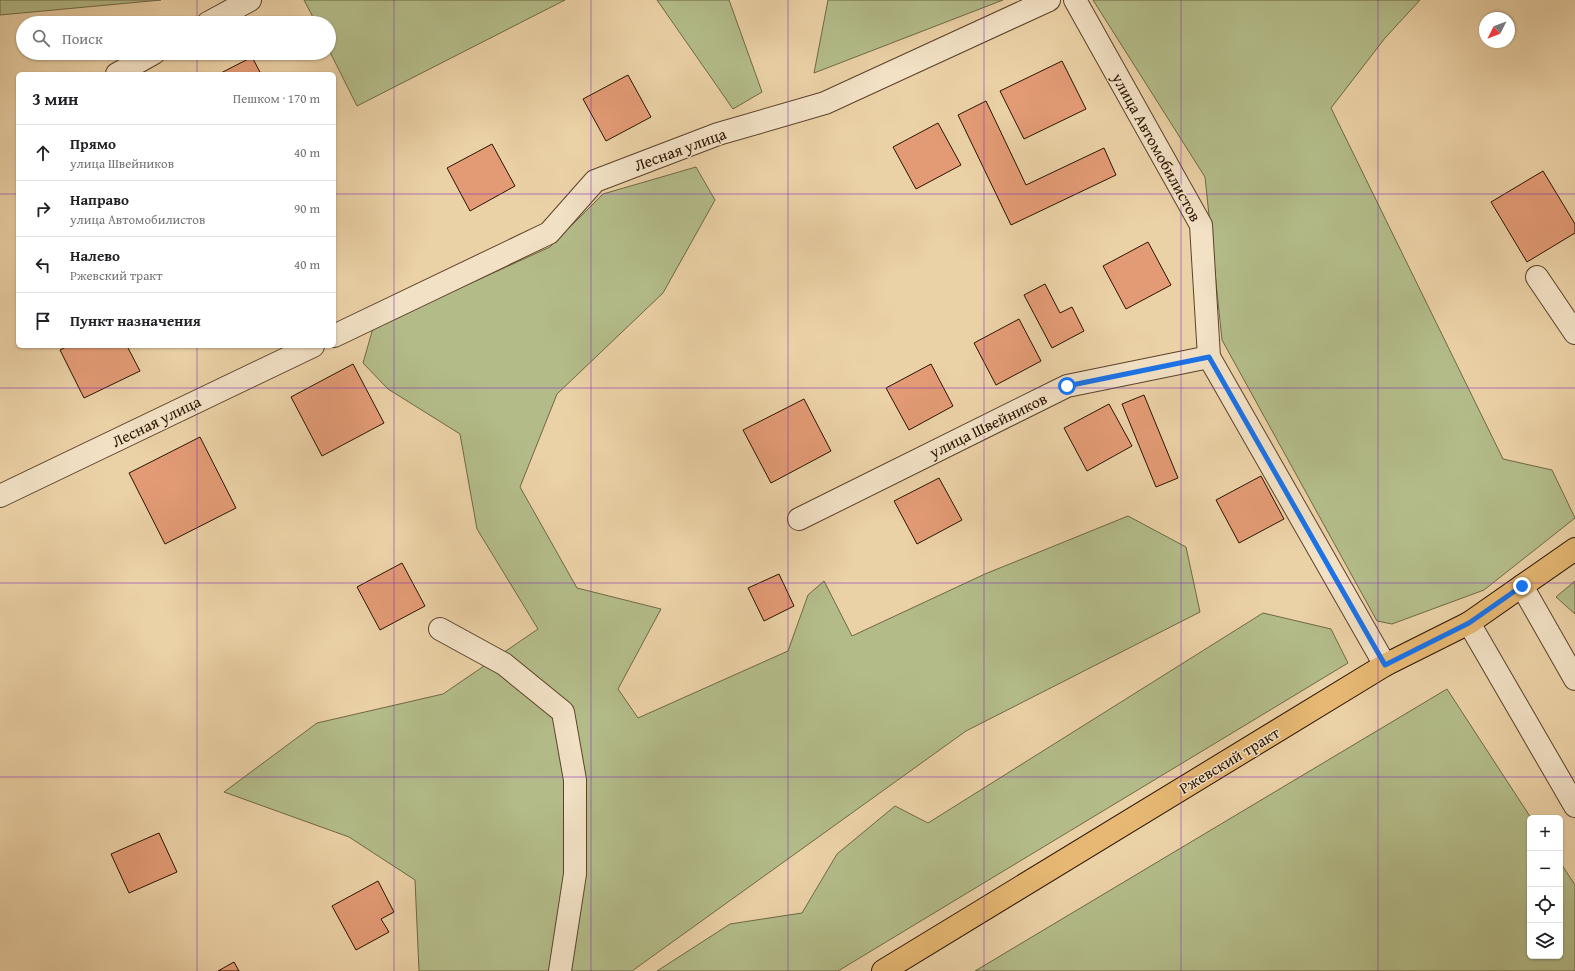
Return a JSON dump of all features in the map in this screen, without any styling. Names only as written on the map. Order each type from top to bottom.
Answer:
[{"type":"main road","name":"Ржевский тракт","points":[[883,971],[1385,665],[1469,623],[1575,549]]},
{"type":"street","points":[[221,16],[250,0]]},
{"type":"street","name":"Лесная улица","points":[[336,335],[549,233],[595,181],[718,134],[825,103],[1049,0]]},
{"type":"street","name":"улица Автомобилистов","points":[[1075,0],[1201,225],[1209,357],[1385,665]]},
{"type":"street","points":[[121,72],[142,60]]},
{"type":"street","points":[[1537,277],[1575,333]]},
{"type":"street","name":"Лесная улица","points":[[0,496],[309,348]]},
{"type":"street","name":"улица Швейников","points":[[799,518],[1067,386],[1209,357]]},
{"type":"street","points":[[1522,586],[1575,679]]},
{"type":"street","points":[[1469,623],[1575,806]]},
{"type":"street","points":[[440,629],[504,664],[563,712],[575,780],[575,866],[560,971]]},
{"type":"green space","points":[[0,0],[161,0],[0,15]]},
{"type":"green space","points":[[304,0],[565,0],[357,106],[334,60],[336,60],[336,16],[312,16]]},
{"type":"green space","points":[[657,0],[729,0],[762,92],[733,109]]},
{"type":"green space","points":[[828,0],[1003,0],[814,73]]},
{"type":"green space","points":[[1093,0],[1420,0],[1385,38],[1331,108],[1503,459],[1552,470],[1575,518],[1484,590],[1392,624],[1377,621],[1222,340],[1205,177]]},
{"type":"green space","points":[[696,167],[715,200],[663,293],[557,394],[520,487],[577,588],[661,609],[618,689],[638,718],[788,651],[808,595],[824,581],[852,636],[985,574],[1128,516],[1186,547],[1200,612],[966,731],[632,971],[419,971],[415,880],[349,837],[224,792],[317,723],[443,694],[538,629],[477,529],[460,434],[388,389],[363,363],[373,328],[550,247],[603,194]]},
{"type":"green space","points":[[1575,581],[1575,614],[1556,597]]},
{"type":"green space","points":[[1263,613],[1331,629],[1348,663],[838,971],[657,971],[730,924],[802,913],[837,854],[895,806],[928,823]]},
{"type":"green space","points":[[1447,689],[1529,815],[1527,815],[1527,959],[1563,959],[1563,867],[1575,885],[1575,971],[975,971]]},
{"type":"building","points":[[246,60],[254,60],[260,72],[223,72]]},
{"type":"building","points":[[1062,61],[1086,109],[1024,139],[1000,91]]},
{"type":"building","points":[[628,75],[651,117],[606,141],[583,99]]},
{"type":"building","points":[[986,101],[1026,185],[1104,148],[1116,175],[1011,225],[958,115]]},
{"type":"building","points":[[938,123],[961,165],[916,189],[893,147]]},
{"type":"building","points":[[492,144],[515,186],[470,211],[447,168]]},
{"type":"building","points":[[1543,171],[1575,224],[1575,233],[1527,262],[1491,202]]},
{"type":"building","points":[[1148,242],[1171,285],[1126,309],[1103,266]]},
{"type":"building","points":[[1045,284],[1060,313],[1072,307],[1084,331],[1052,348],[1024,295]]},
{"type":"building","points":[[1019,319],[1041,361],[996,385],[974,343]]},
{"type":"building","points":[[64,348],[128,348],[140,371],[84,398],[60,350]]},
{"type":"building","points":[[353,364],[384,423],[322,456],[291,397]]},
{"type":"building","points":[[931,364],[953,406],[909,430],[886,388]]},
{"type":"building","points":[[1144,395],[1178,478],[1156,487],[1122,404]]},
{"type":"building","points":[[804,399],[831,451],[771,483],[743,430]]},
{"type":"building","points":[[1109,404],[1132,446],[1087,471],[1064,428]]},
{"type":"building","points":[[200,437],[236,508],[165,544],[129,473]]},
{"type":"building","points":[[1261,476],[1284,519],[1239,543],[1216,500]]},
{"type":"building","points":[[939,478],[962,520],[917,544],[894,501]]},
{"type":"building","points":[[402,563],[425,606],[380,630],[357,587]]},
{"type":"building","points":[[779,574],[794,606],[764,621],[748,588]]},
{"type":"building","points":[[159,833],[177,872],[129,893],[111,854]]},
{"type":"building","points":[[378,881],[394,912],[381,919],[389,932],[356,950],[332,906]]},
{"type":"building","points":[[234,962],[239,971],[218,971]]},
{"type":"route","points":[[1067,386],[1209,357],[1385,665],[1469,623],[1522,586]]}]
